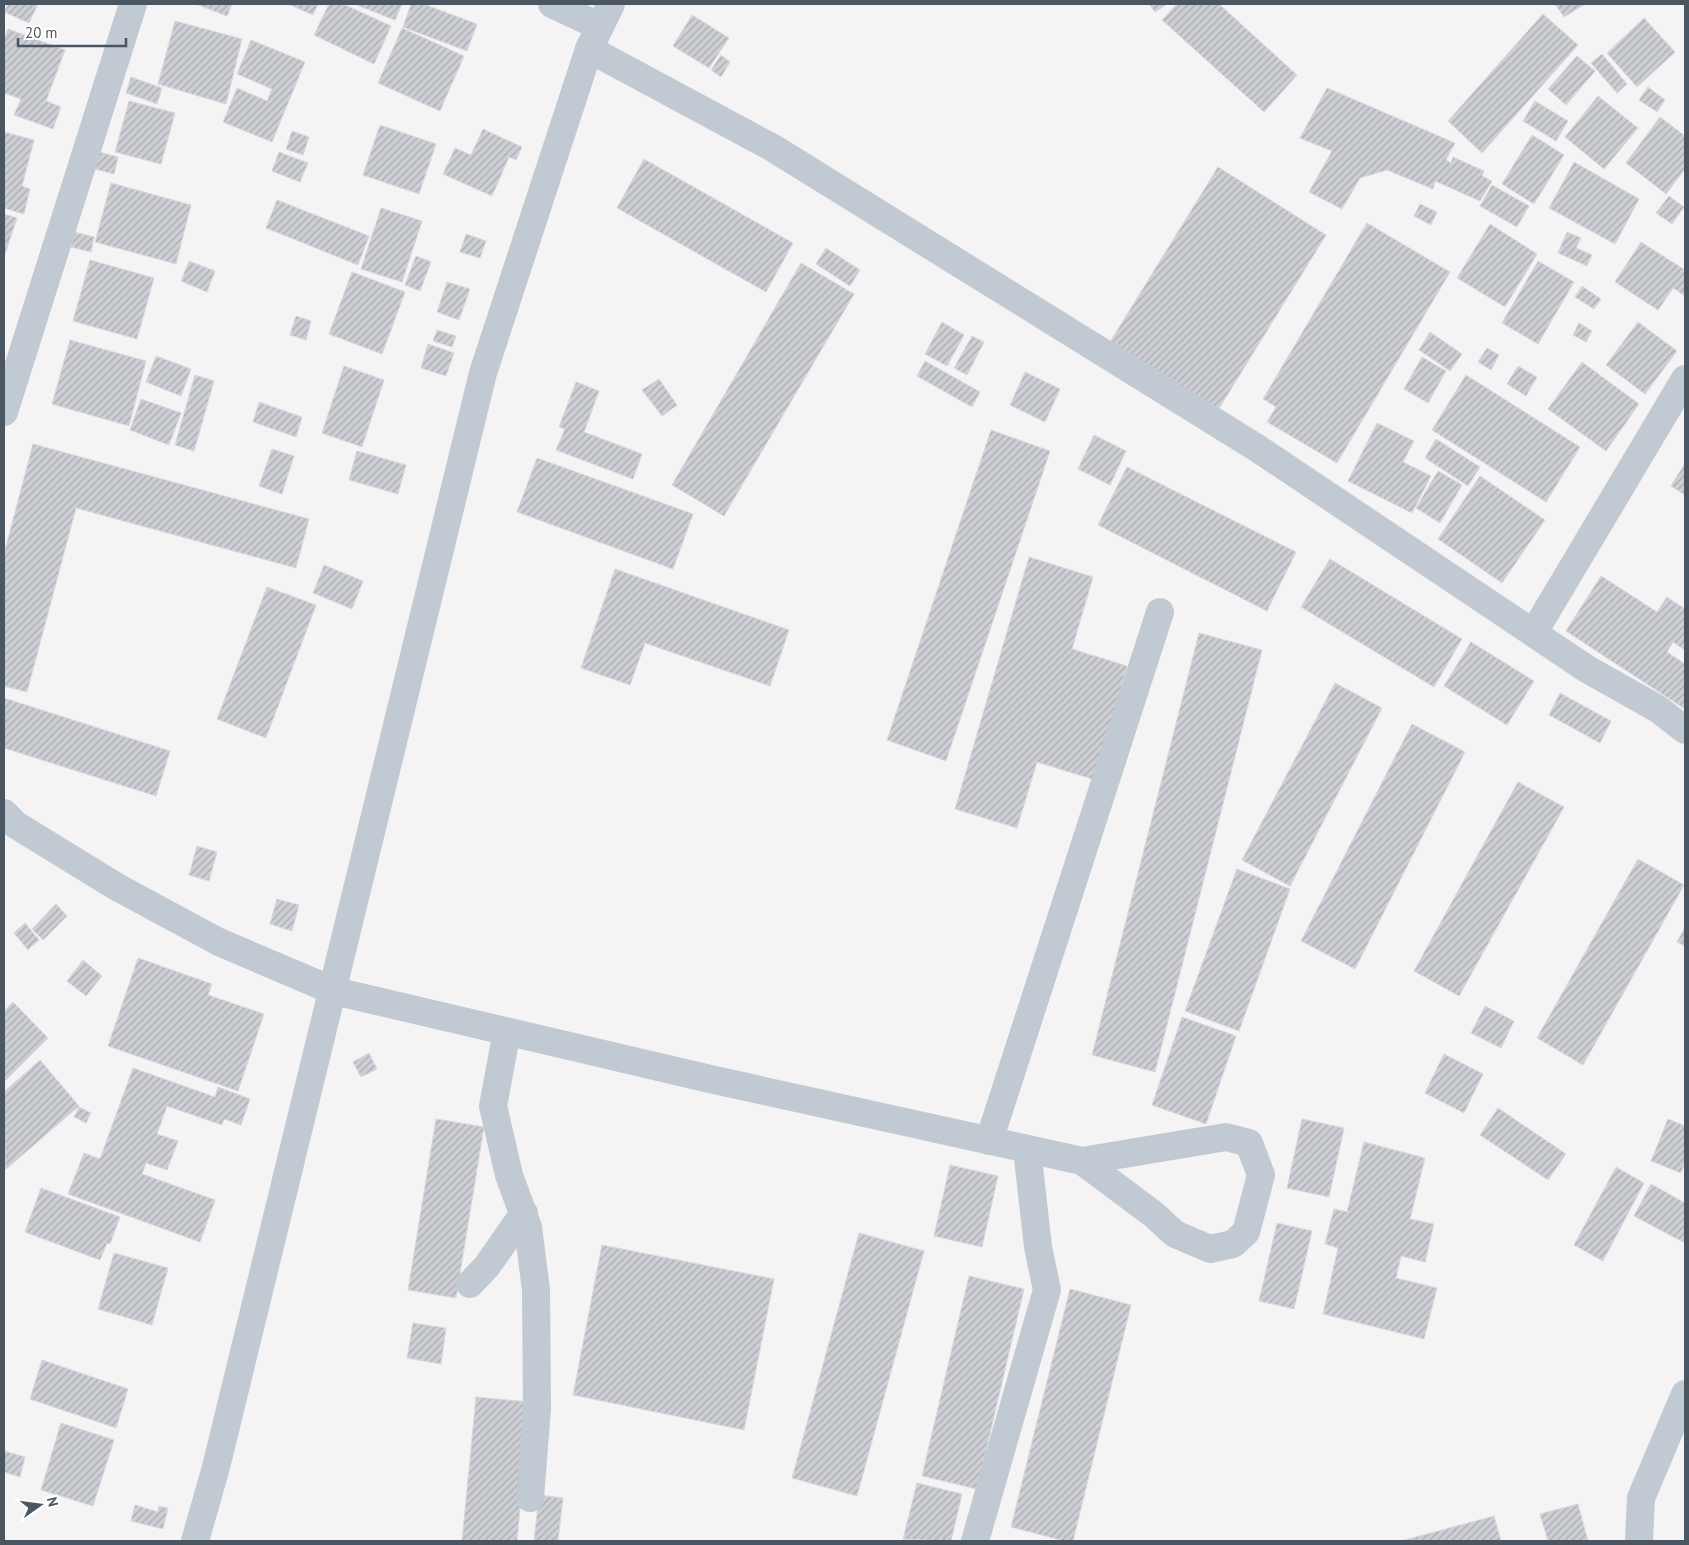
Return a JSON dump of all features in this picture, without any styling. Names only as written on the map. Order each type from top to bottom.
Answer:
[{"type":"street","points":[[4,412],[133,4]]},
{"type":"street","points":[[552,4],[600,26],[782,154],[1257,448],[1587,669],[1658,710],[1685,730]]},
{"type":"street","points":[[195,1541],[216,1467],[334,991],[484,373],[600,26]]},
{"type":"street","points":[[1534,632],[1685,379]]},
{"type":"street","points":[[989,1141],[1160,612]]},
{"type":"street","points":[[4,813],[16,825],[118,886],[219,942],[334,991],[710,1080],[1082,1161],[1226,1137],[1249,1143],[1261,1175],[1246,1232],[1233,1244],[1210,1249],[1175,1234],[1153,1214],[1082,1161]]},
{"type":"street","points":[[506,1036],[493,1106],[509,1175],[528,1227],[536,1290],[537,1408],[530,1498]]},
{"type":"street","points":[[975,1541],[1047,1290],[1038,1247],[1027,1150]]},
{"type":"street","points":[[470,1284],[487,1266],[524,1213]]},
{"type":"street","points":[[1639,1541],[1641,1498],[1685,1394]]},
{"type":"building","points":[[8,4],[38,4],[29,23],[4,12]]},
{"type":"building","points":[[196,4],[232,4],[227,16]]},
{"type":"building","points":[[288,4],[318,4],[313,15]]},
{"type":"building","points":[[329,4],[343,4],[391,26],[374,64],[314,35]]},
{"type":"building","points":[[354,4],[402,4],[395,20]]},
{"type":"building","points":[[411,4],[423,4],[477,24],[467,51],[403,27]]},
{"type":"building","points":[[1149,4],[1167,4],[1155,12]]},
{"type":"building","points":[[1177,4],[1219,4],[1297,75],[1264,112],[1162,20]]},
{"type":"building","points":[[1555,4],[1585,4],[1564,17]]},
{"type":"building","points":[[1543,14],[1578,45],[1482,153],[1448,121]]},
{"type":"building","points":[[692,15],[729,38],[709,68],[673,46]]},
{"type":"building","points":[[1644,18],[1675,52],[1637,87],[1607,53]]},
{"type":"building","points":[[175,21],[242,39],[226,104],[158,84]]},
{"type":"building","points":[[402,28],[464,56],[440,111],[378,83]]},
{"type":"building","points":[[8,29],[65,50],[46,101],[61,107],[53,129],[14,115],[21,99],[4,93],[4,39]]},
{"type":"building","points":[[251,40],[305,62],[272,142],[223,122],[237,88],[267,101],[272,89],[237,74]]},
{"type":"building","points":[[1602,54],[1627,84],[1617,93],[1591,63]]},
{"type":"building","points":[[721,55],[730,62],[721,77],[711,70]]},
{"type":"building","points":[[1577,56],[1595,71],[1566,105],[1548,89]]},
{"type":"building","points":[[131,77],[162,88],[157,104],[126,93]]},
{"type":"building","points":[[1648,87],[1665,100],[1657,112],[1639,100]]},
{"type":"building","points":[[1327,88],[1455,143],[1446,160],[1451,163],[1453,157],[1484,171],[1482,176],[1492,181],[1480,201],[1435,181],[1433,189],[1387,170],[1360,178],[1342,209],[1309,192],[1332,151],[1300,138]]},
{"type":"building","points":[[1598,96],[1638,128],[1604,169],[1565,137]]},
{"type":"building","points":[[129,101],[175,113],[161,164],[115,152]]},
{"type":"building","points":[[1535,101],[1568,121],[1556,141],[1523,121]]},
{"type":"building","points":[[1660,117],[1685,136],[1685,169],[1666,194],[1626,163]]},
{"type":"building","points":[[380,125],[436,144],[419,194],[363,175]]},
{"type":"building","points":[[483,129],[522,147],[516,160],[509,157],[492,196],[443,174],[455,148],[471,155]]},
{"type":"building","points":[[292,131],[309,137],[303,155],[286,149]]},
{"type":"building","points":[[4,132],[34,140],[22,186],[30,189],[24,214],[4,208]]},
{"type":"building","points":[[1532,135],[1564,155],[1534,204],[1502,184]]},
{"type":"building","points":[[99,152],[118,157],[114,174],[95,169]]},
{"type":"building","points":[[279,152],[308,163],[300,182],[272,171]]},
{"type":"building","points":[[644,159],[793,243],[766,292],[617,208]]},
{"type":"building","points":[[1574,162],[1639,199],[1615,244],[1549,208]]},
{"type":"building","points":[[1218,167],[1326,235],[1218,410],[1110,342]]},
{"type":"building","points":[[111,183],[191,205],[176,264],[95,242]]},
{"type":"building","points":[[1492,185],[1529,206],[1517,227],[1480,206]]},
{"type":"building","points":[[1669,196],[1684,207],[1672,224],[1656,213]]},
{"type":"building","points":[[277,200],[369,236],[358,265],[266,228]]},
{"type":"building","points":[[1420,204],[1437,212],[1431,225],[1414,216]]},
{"type":"building","points":[[381,208],[422,221],[402,282],[361,269]]},
{"type":"building","points":[[4,214],[17,218],[4,257]]},
{"type":"building","points":[[1367,223],[1450,272],[1337,463],[1267,422],[1276,407],[1263,399]]},
{"type":"building","points":[[1490,224],[1537,254],[1505,307],[1457,278]]},
{"type":"building","points":[[74,232],[94,237],[91,252],[71,247]]},
{"type":"building","points":[[1567,232],[1581,238],[1576,248],[1592,255],[1587,266],[1558,253]]},
{"type":"building","points":[[466,234],[486,241],[480,258],[460,252]]},
{"type":"building","points":[[1641,242],[1685,270],[1685,296],[1673,288],[1658,310],[1615,282]]},
{"type":"building","points":[[826,248],[860,270],[850,286],[816,264]]},
{"type":"building","points":[[416,256],[431,262],[420,291],[405,285]]},
{"type":"building","points":[[90,260],[154,278],[137,339],[73,321]]},
{"type":"building","points":[[189,261],[215,271],[207,292],[181,281]]},
{"type":"building","points":[[1538,261],[1574,282],[1538,344],[1502,323]]},
{"type":"building","points":[[801,263],[854,294],[724,516],[672,485]]},
{"type":"building","points":[[352,272],[405,292],[382,354],[329,334]]},
{"type":"building","points":[[447,282],[470,289],[459,320],[437,312]]},
{"type":"building","points":[[1582,286],[1601,299],[1594,309],[1575,297]]},
{"type":"building","points":[[296,316],[311,321],[306,340],[290,335]]},
{"type":"building","points":[[942,322],[964,335],[947,366],[925,354]]},
{"type":"building","points":[[1638,322],[1677,351],[1645,394],[1606,365]]},
{"type":"building","points":[[1579,323],[1592,331],[1586,342],[1573,335]]},
{"type":"building","points":[[437,330],[456,336],[452,347],[433,341]]},
{"type":"building","points":[[1430,332],[1462,354],[1450,371],[1419,350]]},
{"type":"building","points":[[972,336],[984,342],[967,375],[954,368]]},
{"type":"building","points":[[70,340],[146,361],[129,426],[52,404]]},
{"type":"building","points":[[428,344],[454,353],[446,376],[421,368]]},
{"type":"building","points":[[1487,348],[1499,355],[1491,370],[1478,362]]},
{"type":"building","points":[[156,356],[191,369],[181,396],[146,382]]},
{"type":"building","points":[[1422,357],[1446,371],[1428,403],[1404,389]]},
{"type":"building","points":[[925,361],[980,392],[972,407],[917,376]]},
{"type":"building","points":[[1582,362],[1639,404],[1606,451],[1548,409]]},
{"type":"building","points":[[344,366],[384,380],[362,447],[322,433]]},
{"type":"building","points":[[1518,366],[1537,377],[1526,396],[1507,384]]},
{"type":"building","points":[[1025,372],[1060,389],[1045,422],[1010,405]]},
{"type":"building","points":[[195,375],[214,381],[194,451],[175,445]]},
{"type":"building","points":[[1466,375],[1580,447],[1546,502],[1432,430]]},
{"type":"building","points":[[659,379],[677,405],[662,416],[642,390]]},
{"type":"building","points":[[576,382],[599,391],[584,432],[642,454],[633,479],[556,450],[565,429],[559,427]]},
{"type":"building","points":[[141,399],[181,413],[169,445],[130,430]]},
{"type":"building","points":[[259,402],[302,417],[296,437],[253,422]]},
{"type":"building","points":[[1377,423],[1414,441],[1403,462],[1431,476],[1412,513],[1348,481]]},
{"type":"building","points":[[991,430],[1050,451],[946,761],[887,740]]},
{"type":"building","points":[[1094,435],[1126,451],[1110,485],[1078,469]]},
{"type":"building","points":[[1436,439],[1480,467],[1468,486],[1425,458]]},
{"type":"building","points":[[33,444],[309,519],[296,568],[76,508],[27,692],[4,686],[4,554]]},
{"type":"building","points":[[272,449],[294,456],[282,494],[259,486]]},
{"type":"building","points":[[357,451],[406,465],[398,494],[349,480]]},
{"type":"building","points":[[537,458],[693,514],[673,569],[517,512]]},
{"type":"building","points":[[1685,463],[1685,495],[1671,486]]},
{"type":"building","points":[[1127,467],[1296,552],[1267,611],[1098,525]]},
{"type":"building","points":[[1438,471],[1462,485],[1440,523],[1416,508]]},
{"type":"building","points":[[1480,476],[1545,520],[1502,583],[1438,539]]},
{"type":"building","points":[[1029,557],[1093,577],[1072,649],[1127,666],[1095,780],[1037,762],[1017,828],[955,809]]},
{"type":"building","points":[[1330,559],[1462,639],[1434,687],[1301,607]]},
{"type":"building","points":[[324,565],[363,581],[352,609],[313,593]]},
{"type":"building","points":[[615,569],[789,630],[770,686],[645,643],[630,685],[581,668]]},
{"type":"building","points":[[1601,576],[1657,612],[1667,597],[1685,609],[1685,650],[1673,642],[1667,652],[1685,664],[1685,709],[1566,631]]},
{"type":"building","points":[[267,587],[316,605],[266,738],[217,719]]},
{"type":"building","points":[[1199,633],[1262,650],[1155,1072],[1092,1055]]},
{"type":"building","points":[[1471,642],[1534,681],[1507,725],[1444,686]]},
{"type":"building","points":[[1335,683],[1382,708],[1290,886],[1242,860]]},
{"type":"building","points":[[1560,693],[1611,721],[1600,743],[1549,715]]},
{"type":"building","points":[[4,698],[170,751],[156,796],[4,748]]},
{"type":"building","points":[[1412,724],[1465,752],[1355,969],[1301,941]]},
{"type":"building","points":[[1518,782],[1564,807],[1459,996],[1414,971]]},
{"type":"building","points":[[197,846],[217,852],[209,881],[189,875]]},
{"type":"building","points":[[1638,859],[1684,885],[1583,1065],[1537,1038]]},
{"type":"building","points":[[1237,869],[1290,889],[1239,1031],[1185,1011]]},
{"type":"building","points":[[277,899],[299,905],[292,931],[270,924]]},
{"type":"building","points":[[56,904],[67,916],[43,940],[32,929]]},
{"type":"building","points":[[25,923],[39,940],[28,950],[14,933]]},
{"type":"building","points":[[1685,927],[1685,946],[1677,942]]},
{"type":"building","points":[[138,958],[212,984],[208,995],[264,1014],[238,1091],[108,1046]]},
{"type":"building","points":[[83,960],[102,976],[86,996],[67,981]]},
{"type":"building","points":[[13,1002],[48,1038],[4,1082],[4,1011]]},
{"type":"building","points":[[1485,1006],[1514,1021],[1501,1048],[1471,1033]]},
{"type":"building","points":[[1182,1017],[1236,1036],[1206,1124],[1152,1105]]},
{"type":"building","points":[[369,1053],[377,1069],[361,1077],[353,1062]]},
{"type":"building","points":[[1444,1054],[1483,1074],[1464,1113],[1425,1093]]},
{"type":"building","points":[[40,1060],[79,1106],[5,1170],[4,1092]]},
{"type":"building","points":[[133,1068],[215,1097],[218,1087],[250,1099],[241,1125],[224,1119],[222,1125],[167,1106],[157,1134],[178,1141],[167,1170],[146,1163],[142,1174],[215,1200],[200,1242],[68,1194],[84,1153],[100,1159]]},
{"type":"building","points":[[79,1107],[91,1113],[86,1123],[74,1117]]},
{"type":"building","points":[[1498,1108],[1566,1154],[1548,1180],[1480,1135]]},
{"type":"building","points":[[436,1119],[484,1127],[456,1298],[408,1290]]},
{"type":"building","points":[[1302,1119],[1344,1128],[1329,1197],[1287,1188]]},
{"type":"building","points":[[1668,1119],[1685,1126],[1685,1162],[1681,1173],[1651,1161]]},
{"type":"building","points":[[1364,1142],[1425,1158],[1410,1219],[1434,1224],[1425,1262],[1401,1256],[1396,1278],[1437,1288],[1424,1339],[1323,1314],[1338,1248],[1325,1244],[1334,1209],[1347,1212]]},
{"type":"building","points":[[950,1165],[998,1176],[982,1247],[934,1236]]},
{"type":"building","points":[[1616,1167],[1644,1183],[1603,1261],[1574,1245]]},
{"type":"building","points":[[1651,1184],[1685,1203],[1685,1239],[1683,1242],[1634,1216]]},
{"type":"building","points":[[41,1188],[120,1217],[110,1244],[107,1243],[100,1260],[25,1232]]},
{"type":"building","points":[[1277,1223],[1312,1231],[1294,1309],[1259,1301]]},
{"type":"building","points":[[859,1233],[924,1251],[857,1496],[792,1478]]},
{"type":"building","points":[[602,1245],[774,1279],[744,1430],[573,1395]]},
{"type":"building","points":[[114,1253],[168,1268],[152,1325],[98,1309]]},
{"type":"building","points":[[969,1276],[1024,1289],[977,1489],[922,1476]]},
{"type":"building","points":[[1070,1289],[1131,1305],[1073,1541],[1065,1541],[1011,1527]]},
{"type":"building","points":[[413,1323],[446,1328],[441,1364],[407,1358]]},
{"type":"building","points":[[42,1360],[128,1389],[116,1428],[30,1399]]},
{"type":"building","points":[[476,1397],[530,1402],[517,1541],[462,1541]]},
{"type":"building","points":[[61,1423],[114,1440],[93,1506],[41,1490]]},
{"type":"building","points":[[4,1451],[25,1457],[20,1477],[4,1472]]},
{"type":"building","points":[[917,1483],[962,1494],[951,1541],[903,1539]]},
{"type":"building","points":[[539,1495],[563,1498],[558,1541],[534,1541]]},
{"type":"building","points":[[1578,1504],[1588,1541],[1548,1541],[1540,1514]]},
{"type":"building","points":[[135,1505],[158,1512],[159,1506],[168,1508],[163,1529],[131,1521]]},
{"type":"building","points":[[1494,1516],[1501,1541],[1401,1541]]}]
